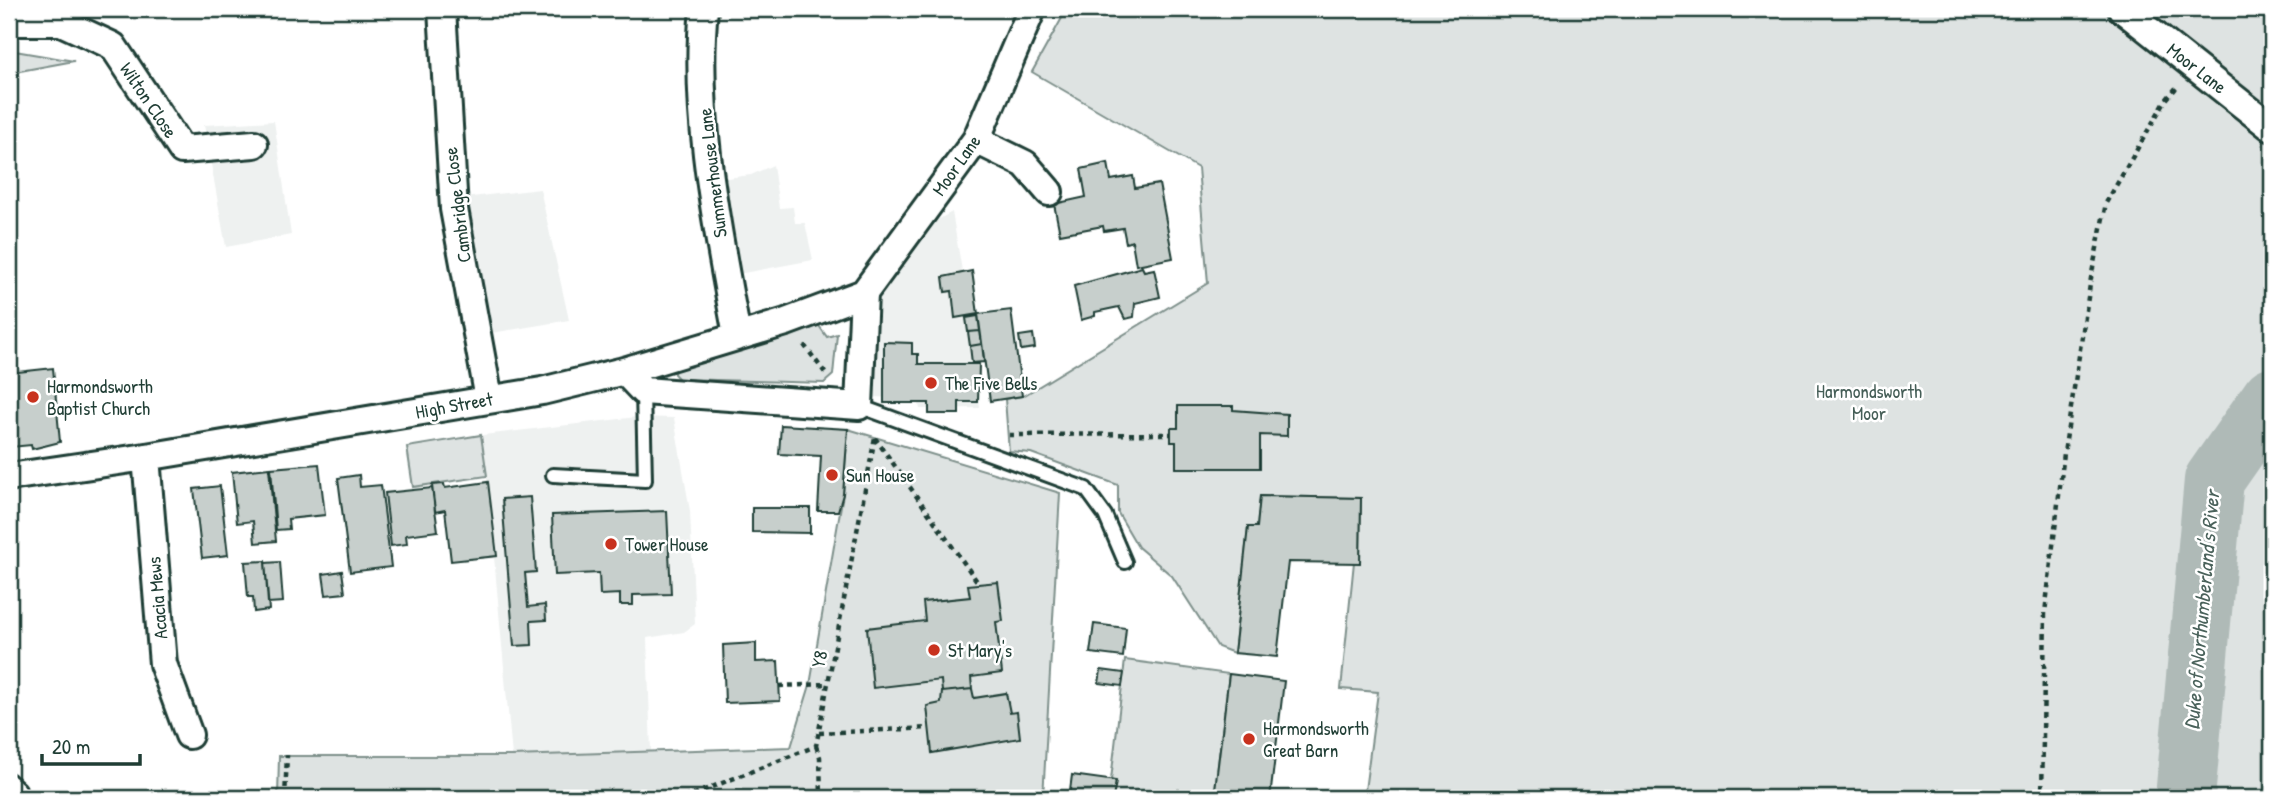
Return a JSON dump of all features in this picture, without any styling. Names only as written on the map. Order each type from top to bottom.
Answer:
[{"type":"street","name":"Cambridge Close","points":[[442,9],[454,209],[489,399]]},
{"type":"street","name":"Summerhouse Lane","points":[[704,9],[699,54],[703,95],[716,216],[737,336]]},
{"type":"street","name":"Moor Lane","points":[[872,283],[976,140],[1032,9]]},
{"type":"street","name":"Moor Lane","points":[[2122,9],[2272,128]]},
{"type":"street","name":"Wilton Close","points":[[9,22],[61,22],[113,46],[182,150],[254,144]]},
{"type":"street","points":[[976,140],[1025,164],[1049,192]]},
{"type":"street","name":"High Street","points":[[9,477],[542,391],[624,371],[786,322],[872,283]]},
{"type":"street","points":[[624,371],[643,391],[855,405],[872,283]]},
{"type":"street","name":"Acacia Mews","points":[[146,457],[163,664],[189,735]]},
{"type":"lane","points":[[553,475],[645,480],[643,391]]},
{"type":"lane","points":[[855,405],[1086,489],[1105,515],[1125,562]]},
{"type":"path","points":[[2042,798],[2047,600],[2064,453],[2106,203],[2165,101],[2195,67]]},
{"type":"path","points":[[786,322],[855,405]]},
{"type":"path","points":[[1008,435],[1171,434]]},
{"type":"path","name":"Y8","points":[[816,746],[875,437],[979,584]]},
{"type":"path","points":[[779,685],[828,684]]},
{"type":"path","points":[[819,733],[929,728]]},
{"type":"path","points":[[684,798],[816,746],[820,757],[821,798]]},
{"type":"path","points":[[285,798],[287,755]]},
{"type":"shaded area","points":[[274,121],[291,235],[226,247],[204,125]]},
{"type":"shaded area","points":[[773,165],[779,208],[793,207],[795,223],[805,223],[813,260],[727,276],[719,179],[751,175]]},
{"type":"shaded area","points":[[540,189],[569,320],[486,334],[463,198]]},
{"type":"shaded area","points":[[952,212],[969,312],[980,408],[920,409],[918,399],[872,397],[881,280],[912,234]]},
{"type":"shaded area","points":[[637,417],[674,418],[690,511],[695,624],[684,632],[647,638],[651,751],[512,756],[483,435]]},
{"type":"green space","name":"Harmondsworth Moor","points":[[1067,9],[2100,9],[2272,137],[2272,798],[1364,798],[1378,692],[1341,689],[1354,562],[1360,562],[1361,498],[1260,496],[1257,527],[1248,528],[1234,653],[1218,647],[1172,576],[1138,547],[1118,513],[1118,485],[1031,453],[1009,451],[1005,399],[1023,396],[1208,283],[1198,168],[1032,72]]},
{"type":"green space","points":[[2143,9],[2272,9],[2272,111]]},
{"type":"green space","points":[[9,50],[74,61],[9,73]]},
{"type":"green space","points":[[817,323],[827,337],[837,334],[833,375],[824,383],[679,379],[674,374],[675,366]]},
{"type":"green space","points":[[848,429],[1060,493],[1043,798],[278,798],[279,756],[512,756],[791,747],[810,685],[843,494]]},
{"type":"green space","points":[[481,435],[487,476],[413,487],[407,447]]},
{"type":"green space","points":[[1125,660],[1229,674],[1214,798],[1113,798],[1116,782],[1111,780]]},
{"type":"building","points":[[1108,163],[1111,180],[1133,176],[1135,188],[1159,184],[1173,258],[1136,265],[1132,241],[1126,243],[1123,228],[1104,231],[1103,226],[1060,234],[1054,204],[1086,197],[1081,169]]},
{"type":"building","points":[[1142,267],[1144,271],[1154,269],[1160,297],[1135,303],[1134,317],[1125,319],[1119,307],[1095,312],[1095,316],[1081,320],[1074,286]]},
{"type":"building","points":[[972,271],[978,314],[955,318],[952,291],[945,292],[943,277]]},
{"type":"building","points":[[1011,310],[1022,396],[990,401],[978,314]]},
{"type":"building","points":[[978,316],[980,331],[968,332],[966,318]]},
{"type":"building","points":[[980,331],[982,344],[970,346],[968,332]]},
{"type":"building","points":[[1033,334],[1035,348],[1021,350],[1019,336]]},
{"type":"building","name":"The Five Bells","points":[[884,342],[912,343],[912,354],[918,354],[918,364],[979,364],[978,402],[959,402],[959,414],[929,414],[929,403],[884,403]]},
{"type":"building","points":[[982,344],[984,362],[972,363],[970,346]]},
{"type":"building","name":"Harmondsworth Baptist Church","points":[[53,368],[60,442],[32,449],[31,445],[11,447],[9,373]]},
{"type":"building","points":[[1178,406],[1233,406],[1233,410],[1287,414],[1287,436],[1260,435],[1260,468],[1176,468],[1176,442],[1171,442],[1171,428],[1178,428]]},
{"type":"building","name":"Sun House","points":[[781,425],[848,429],[843,494],[838,511],[818,511],[821,456],[779,454]]},
{"type":"building","points":[[319,464],[325,515],[288,519],[289,529],[276,530],[271,468]]},
{"type":"building","points":[[269,468],[276,541],[255,543],[253,521],[237,523],[232,472]]},
{"type":"building","points":[[359,475],[360,487],[381,485],[391,567],[350,572],[338,478]]},
{"type":"building","points":[[488,482],[497,556],[451,561],[445,510],[435,512],[432,485],[444,484],[445,488]]},
{"type":"building","points":[[220,486],[228,555],[202,558],[194,489]]},
{"type":"building","points":[[432,488],[438,531],[406,535],[407,544],[391,546],[385,493]]},
{"type":"building","points":[[1260,496],[1361,498],[1360,563],[1288,562],[1277,657],[1234,653],[1248,527],[1257,527]]},
{"type":"building","points":[[530,497],[536,572],[525,573],[528,607],[545,605],[546,620],[531,621],[532,645],[514,646],[502,499]]},
{"type":"building","points":[[752,508],[810,508],[810,533],[752,532]]},
{"type":"building","name":"Tower House","points":[[667,511],[671,594],[633,595],[633,605],[620,605],[620,594],[600,595],[599,573],[555,575],[552,515]]},
{"type":"building","points":[[265,561],[269,610],[254,612],[253,597],[248,597],[245,562]]},
{"type":"building","points":[[280,562],[283,602],[268,603],[265,563]]},
{"type":"building","points":[[342,571],[345,593],[326,595],[323,574]]},
{"type":"building","name":"St Mary's","points":[[998,582],[1003,621],[996,622],[1002,673],[971,677],[972,689],[942,692],[941,680],[873,688],[867,628],[925,621],[923,602],[970,597],[968,585]]},
{"type":"building","points":[[1094,624],[1126,628],[1123,657],[1090,653]]},
{"type":"building","points":[[756,643],[756,662],[778,661],[780,701],[725,703],[723,645]]},
{"type":"building","points":[[1101,670],[1124,673],[1122,686],[1099,683]]},
{"type":"building","name":"Harmondsworth Great Barn","points":[[1229,674],[1284,681],[1270,798],[1214,798]]},
{"type":"building","points":[[972,689],[974,698],[1006,693],[1010,713],[1017,712],[1020,738],[932,753],[927,706],[941,703],[942,692]]},
{"type":"building","points":[[1072,775],[1116,781],[1113,798],[1069,798]]},
{"type":"waterway","name":"Duke of Northumberland's River","points":[[2185,798],[2214,480],[2272,397]]},
{"type":"place","name":"The Five Bells","points":[[931,383]]},
{"type":"place","name":"Harmondsworth Baptist Church","points":[[33,397]]},
{"type":"place","name":"Sun House","points":[[832,475]]},
{"type":"place","name":"Tower House","points":[[611,544]]},
{"type":"place","name":"St Mary's","points":[[934,650]]},
{"type":"place","name":"Harmondsworth Great Barn","points":[[1249,739]]}]
